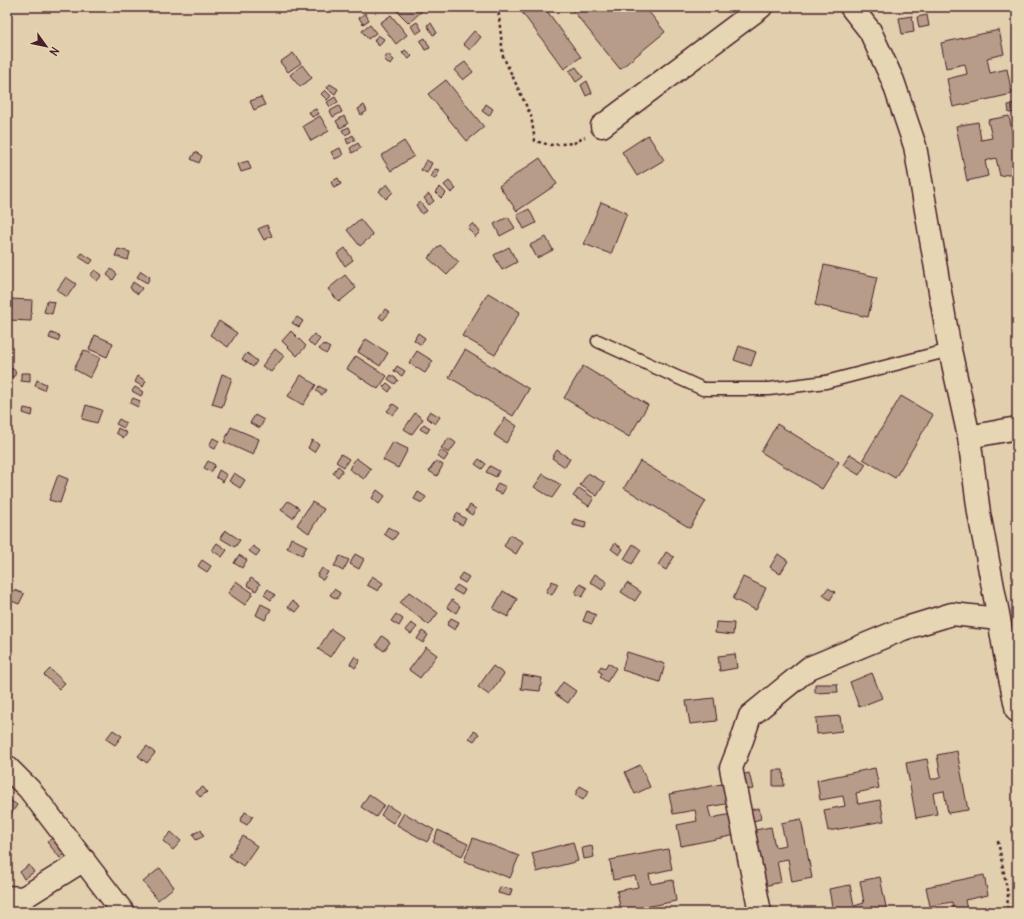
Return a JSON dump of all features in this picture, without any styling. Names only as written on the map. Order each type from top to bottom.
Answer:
[{"type":"street","points":[[602,126],[761,7]]},
{"type":"street","points":[[851,7],[870,31],[893,81],[915,146],[950,350],[970,437],[979,513],[1017,711]]},
{"type":"street","points":[[970,437],[1017,428]]},
{"type":"street","points":[[760,912],[731,768],[750,716],[809,668],[903,629],[952,614],[999,619]]},
{"type":"street","points":[[7,767],[29,789],[123,912]]},
{"type":"street","points":[[7,897],[23,898],[84,860]]},
{"type":"lane","points":[[598,341],[703,389],[769,389],[826,382],[950,350]]},
{"type":"path","points":[[498,7],[502,56],[531,116],[535,141],[550,145],[574,143],[602,126]]},
{"type":"path","points":[[998,841],[1008,895],[1007,912]]},
{"type":"building","points":[[401,7],[426,7],[409,23],[397,11]]},
{"type":"building","points":[[518,7],[544,7],[581,57],[564,69]]},
{"type":"building","points":[[570,7],[645,7],[665,32],[620,69]]},
{"type":"building","points":[[957,7],[972,7],[972,10],[957,11]]},
{"type":"building","points":[[365,13],[369,20],[363,24],[359,18]]},
{"type":"building","points":[[391,15],[407,35],[396,44],[380,23]]},
{"type":"building","points":[[927,15],[929,26],[919,28],[917,17]]},
{"type":"building","points":[[912,16],[914,32],[902,34],[899,18]]},
{"type":"building","points":[[417,22],[422,30],[416,34],[411,26]]},
{"type":"building","points":[[431,23],[437,33],[433,35],[427,25]]},
{"type":"building","points":[[370,25],[376,33],[368,39],[362,31]]},
{"type":"building","points":[[999,30],[1004,54],[987,58],[990,73],[1007,69],[1012,94],[953,107],[947,79],[967,74],[965,64],[946,68],[941,43]]},
{"type":"building","points":[[474,31],[481,37],[470,50],[463,44]]},
{"type":"building","points":[[378,35],[384,39],[379,46],[374,41]]},
{"type":"building","points":[[425,38],[430,48],[425,50],[420,41]]},
{"type":"building","points":[[405,50],[412,56],[409,59],[402,53]]},
{"type":"building","points":[[293,53],[301,63],[288,72],[280,62]]},
{"type":"building","points":[[388,54],[394,60],[390,65],[384,59]]},
{"type":"building","points":[[465,62],[473,72],[463,80],[454,70]]},
{"type":"building","points":[[302,65],[312,78],[300,87],[290,75]]},
{"type":"building","points":[[576,67],[583,77],[576,82],[569,71]]},
{"type":"building","points":[[446,80],[484,127],[467,141],[428,94]]},
{"type":"building","points":[[587,81],[592,93],[586,96],[581,85]]},
{"type":"building","points":[[330,84],[338,89],[335,94],[327,88]]},
{"type":"building","points":[[325,90],[331,96],[327,100],[321,94]]},
{"type":"building","points":[[261,97],[265,105],[254,110],[250,101]]},
{"type":"building","points":[[335,97],[338,102],[330,107],[327,102]]},
{"type":"building","points":[[486,104],[493,109],[489,116],[482,111]]},
{"type":"building","points":[[1017,104],[1017,112],[1009,113],[1008,105]]},
{"type":"building","points":[[364,105],[367,111],[361,115],[358,109]]},
{"type":"building","points":[[339,106],[342,112],[333,117],[330,111]]},
{"type":"building","points":[[316,109],[319,114],[312,117],[309,112]]},
{"type":"building","points":[[320,116],[329,131],[311,141],[303,126]]},
{"type":"building","points":[[344,116],[348,124],[340,128],[336,121]]},
{"type":"building","points":[[1009,116],[1017,157],[1017,172],[1000,176],[996,158],[985,161],[988,176],[967,181],[956,126],[978,122],[981,140],[992,138],[988,120]]},
{"type":"building","points":[[349,127],[351,132],[345,135],[342,130]]},
{"type":"building","points":[[353,135],[355,140],[348,144],[346,139]]},
{"type":"building","points":[[648,135],[664,160],[637,176],[622,152]]},
{"type":"building","points":[[404,141],[414,156],[391,171],[381,156]]},
{"type":"building","points":[[358,143],[361,148],[352,153],[350,148]]},
{"type":"building","points":[[340,148],[343,155],[335,159],[331,152]]},
{"type":"building","points":[[195,152],[202,156],[199,163],[191,159]]},
{"type":"building","points":[[540,158],[557,184],[517,211],[499,186]]},
{"type":"building","points":[[426,160],[432,163],[427,173],[421,170]]},
{"type":"building","points":[[248,161],[251,169],[241,172],[238,164]]},
{"type":"building","points":[[435,169],[440,170],[435,179],[431,177]]},
{"type":"building","points":[[338,178],[341,184],[334,188],[331,182]]},
{"type":"building","points":[[449,181],[456,189],[451,193],[444,185]]},
{"type":"building","points":[[387,184],[393,192],[386,199],[379,191]]},
{"type":"building","points":[[440,187],[446,193],[441,198],[435,192]]},
{"type":"building","points":[[429,194],[434,201],[429,205],[424,198]]},
{"type":"building","points":[[420,202],[427,211],[422,214],[416,205]]},
{"type":"building","points":[[601,202],[627,213],[611,254],[584,244]]},
{"type":"building","points":[[529,209],[536,223],[524,229],[517,215]]},
{"type":"building","points":[[508,217],[515,228],[500,236],[494,224]]},
{"type":"building","points":[[360,219],[373,235],[360,246],[347,230]]},
{"type":"building","points":[[473,223],[480,232],[475,237],[468,228]]},
{"type":"building","points":[[267,225],[272,236],[264,240],[258,229]]},
{"type":"building","points":[[546,237],[553,250],[537,258],[530,245]]},
{"type":"building","points":[[440,245],[459,262],[447,275],[428,258]]},
{"type":"building","points":[[509,247],[517,262],[502,270],[494,255]]},
{"type":"building","points":[[345,248],[353,260],[345,266],[337,254]]},
{"type":"building","points":[[118,249],[130,252],[128,260],[115,256]]},
{"type":"building","points":[[82,253],[93,260],[90,264],[79,257]]},
{"type":"building","points":[[824,265],[877,277],[868,317],[815,305]]},
{"type":"building","points":[[111,269],[117,274],[113,280],[107,275]]},
{"type":"building","points":[[95,270],[102,275],[97,281],[90,275]]},
{"type":"building","points":[[141,271],[150,277],[147,283],[137,277]]},
{"type":"building","points":[[345,275],[356,288],[339,302],[328,289]]},
{"type":"building","points":[[66,277],[76,284],[67,297],[57,290]]},
{"type":"building","points":[[133,282],[142,288],[138,294],[130,288]]},
{"type":"building","points":[[488,293],[520,312],[495,355],[462,336]]},
{"type":"building","points":[[9,299],[32,300],[31,321],[8,320]]},
{"type":"building","points":[[47,301],[55,302],[52,314],[44,312]]},
{"type":"building","points":[[385,309],[390,312],[383,320],[379,317]]},
{"type":"building","points":[[297,317],[303,321],[299,327],[292,323]]},
{"type":"building","points":[[219,321],[237,333],[228,347],[210,335]]},
{"type":"building","points":[[291,331],[306,346],[297,356],[282,341]]},
{"type":"building","points":[[51,333],[60,336],[58,341],[49,338]]},
{"type":"building","points":[[418,333],[425,338],[421,345],[414,340]]},
{"type":"building","points":[[314,334],[320,339],[314,347],[308,341]]},
{"type":"building","points":[[95,335],[113,343],[107,357],[89,349]]},
{"type":"building","points":[[366,339],[388,353],[380,366],[358,352]]},
{"type":"building","points":[[323,344],[330,348],[326,354],[319,349]]},
{"type":"building","points":[[739,346],[756,352],[751,366],[734,360]]},
{"type":"building","points":[[275,349],[284,356],[271,372],[262,366]]},
{"type":"building","points":[[84,350],[100,358],[90,378],[74,369]]},
{"type":"building","points":[[465,350],[529,389],[513,416],[449,377]]},
{"type":"building","points":[[417,351],[433,361],[425,373],[409,363]]},
{"type":"building","points":[[247,353],[257,361],[253,367],[242,359]]},
{"type":"building","points":[[356,356],[387,376],[378,389],[347,369]]},
{"type":"building","points":[[397,366],[405,371],[402,376],[394,371]]},
{"type":"building","points":[[583,366],[648,405],[629,437],[564,398]]},
{"type":"building","points":[[9,369],[13,369],[15,373],[13,377],[9,377],[7,375],[7,371]]},
{"type":"building","points":[[21,373],[30,373],[30,382],[21,381]]},
{"type":"building","points":[[222,374],[232,378],[222,407],[212,404]]},
{"type":"building","points":[[301,375],[316,385],[303,405],[288,396]]},
{"type":"building","points":[[391,375],[398,380],[395,384],[388,379]]},
{"type":"building","points":[[138,376],[146,381],[143,387],[135,382]]},
{"type":"building","points":[[37,380],[46,384],[44,390],[35,386]]},
{"type":"building","points":[[387,383],[392,387],[389,392],[383,387]]},
{"type":"building","points":[[319,386],[326,390],[322,395],[316,391]]},
{"type":"building","points":[[135,387],[143,392],[141,396],[132,391]]},
{"type":"building","points":[[901,396],[933,415],[895,478],[863,459]]},
{"type":"building","points":[[133,398],[140,401],[138,407],[130,403]]},
{"type":"building","points":[[393,404],[399,408],[393,415],[387,411]]},
{"type":"building","points":[[86,405],[102,410],[97,423],[82,419]]},
{"type":"building","points":[[24,408],[33,410],[32,416],[23,413]]},
{"type":"building","points":[[430,411],[440,417],[435,424],[426,417]]},
{"type":"building","points":[[415,413],[423,419],[412,434],[404,429]]},
{"type":"building","points":[[255,415],[264,420],[260,428],[250,423]]},
{"type":"building","points":[[505,418],[517,426],[506,443],[494,435]]},
{"type":"building","points":[[119,419],[126,423],[124,428],[116,424]]},
{"type":"building","points":[[424,424],[430,428],[427,433],[420,429]]},
{"type":"building","points":[[777,424],[839,462],[822,489],[761,452]]},
{"type":"building","points":[[231,427],[259,439],[253,455],[224,442]]},
{"type":"building","points":[[118,428],[127,433],[124,438],[116,433]]},
{"type":"building","points":[[213,438],[219,441],[215,449],[209,446]]},
{"type":"building","points":[[449,438],[456,443],[449,453],[441,448]]},
{"type":"building","points":[[312,440],[319,444],[314,452],[308,448]]},
{"type":"building","points":[[393,442],[408,449],[398,468],[383,460]]},
{"type":"building","points":[[441,450],[448,455],[444,461],[437,456]]},
{"type":"building","points":[[557,450],[570,459],[565,467],[552,458]]},
{"type":"building","points":[[341,454],[349,459],[344,467],[336,462]]},
{"type":"building","points":[[850,454],[866,464],[859,475],[843,465]]},
{"type":"building","points":[[356,458],[371,469],[364,479],[349,469]]},
{"type":"building","points":[[479,459],[486,464],[482,469],[475,464]]},
{"type":"building","points":[[208,461],[215,465],[211,472],[204,468]]},
{"type":"building","points":[[436,461],[443,465],[437,476],[429,471]]},
{"type":"building","points":[[640,461],[706,501],[690,528],[624,488]]},
{"type":"building","points":[[338,466],[343,470],[338,477],[333,473]]},
{"type":"building","points":[[490,466],[499,471],[496,477],[486,472]]},
{"type":"building","points":[[219,470],[227,475],[223,482],[216,477]]},
{"type":"building","points":[[234,473],[245,480],[240,488],[229,481]]},
{"type":"building","points":[[588,473],[605,483],[597,496],[580,485]]},
{"type":"building","points":[[543,474],[561,485],[552,498],[534,487]]},
{"type":"building","points":[[58,475],[68,479],[60,503],[49,500]]},
{"type":"building","points":[[498,483],[506,487],[502,494],[494,491]]},
{"type":"building","points":[[579,488],[594,498],[589,506],[573,496]]},
{"type":"building","points":[[377,490],[385,496],[379,504],[372,498]]},
{"type":"building","points":[[418,492],[426,497],[422,503],[414,499]]},
{"type":"building","points":[[288,501],[299,508],[293,518],[281,510]]},
{"type":"building","points":[[312,502],[324,509],[309,533],[297,525]]},
{"type":"building","points":[[470,505],[476,509],[472,515],[466,511]]},
{"type":"building","points":[[457,513],[466,519],[462,525],[453,520]]},
{"type":"building","points":[[574,519],[586,522],[585,528],[573,525]]},
{"type":"building","points":[[388,527],[398,533],[393,540],[384,534]]},
{"type":"building","points":[[225,530],[240,540],[235,547],[220,538]]},
{"type":"building","points":[[510,535],[523,542],[516,554],[504,546]]},
{"type":"building","points":[[291,538],[307,546],[302,555],[287,548]]},
{"type":"building","points":[[217,543],[227,550],[222,557],[212,550]]},
{"type":"building","points":[[615,543],[623,549],[619,555],[611,549]]},
{"type":"building","points":[[633,544],[641,550],[632,564],[624,559]]},
{"type":"building","points":[[253,546],[260,551],[256,556],[249,551]]},
{"type":"building","points":[[666,552],[674,557],[666,570],[658,565]]},
{"type":"building","points":[[355,554],[364,559],[359,569],[350,564]]},
{"type":"building","points":[[778,554],[788,561],[780,574],[770,567]]},
{"type":"building","points":[[239,555],[247,560],[242,568],[234,563]]},
{"type":"building","points":[[340,556],[349,560],[343,571],[334,566]]},
{"type":"building","points":[[202,560],[211,566],[207,572],[198,566]]},
{"type":"building","points":[[322,568],[328,572],[323,580],[317,576]]},
{"type":"building","points":[[462,573],[469,577],[465,583],[458,579]]},
{"type":"building","points":[[595,574],[607,582],[602,590],[590,582]]},
{"type":"building","points":[[372,576],[383,583],[378,591],[367,585]]},
{"type":"building","points":[[743,577],[766,588],[756,610],[733,599]]},
{"type":"building","points":[[251,578],[260,584],[256,591],[247,585]]},
{"type":"building","points":[[236,581],[253,593],[245,605],[228,593]]},
{"type":"building","points":[[552,581],[558,584],[552,595],[546,592]]},
{"type":"building","points":[[627,583],[641,592],[635,601],[621,592]]},
{"type":"building","points":[[580,584],[587,588],[582,597],[575,593]]},
{"type":"building","points":[[457,585],[465,590],[462,595],[453,590]]},
{"type":"building","points":[[828,588],[835,592],[830,600],[823,595]]},
{"type":"building","points":[[268,589],[275,595],[271,600],[264,595]]},
{"type":"building","points":[[334,589],[340,593],[337,599],[330,595]]},
{"type":"building","points":[[14,590],[24,594],[19,604],[9,600]]},
{"type":"building","points":[[503,591],[517,599],[508,617],[493,609]]},
{"type":"building","points":[[409,592],[438,613],[429,625],[400,603]]},
{"type":"building","points":[[452,600],[460,606],[456,613],[447,607]]},
{"type":"building","points":[[292,601],[300,607],[296,612],[288,607]]},
{"type":"building","points":[[261,604],[271,609],[265,620],[256,615]]},
{"type":"building","points":[[587,611],[596,615],[592,624],[583,621]]},
{"type":"building","points":[[396,614],[403,619],[399,626],[391,621]]},
{"type":"building","points":[[451,618],[459,622],[455,630],[447,625]]},
{"type":"building","points":[[716,622],[734,623],[733,635],[715,633]]},
{"type":"building","points":[[411,623],[417,627],[411,634],[405,630]]},
{"type":"building","points":[[331,629],[343,637],[330,657],[318,649]]},
{"type":"building","points":[[422,631],[428,635],[423,643],[417,639]]},
{"type":"building","points":[[382,636],[390,642],[384,651],[376,645]]},
{"type":"building","points":[[426,647],[437,655],[420,678],[409,670]]},
{"type":"building","points":[[627,652],[665,664],[660,682],[622,670]]},
{"type":"building","points":[[735,654],[737,668],[720,671],[718,656]]},
{"type":"building","points":[[355,656],[360,660],[355,668],[350,664]]},
{"type":"building","points":[[608,663],[616,668],[607,682],[600,677],[602,673],[598,671],[601,666],[605,668]]},
{"type":"building","points":[[493,666],[504,674],[489,695],[478,687]]},
{"type":"building","points":[[50,669],[65,683],[59,689],[44,675]]},
{"type":"building","points":[[872,673],[882,698],[859,707],[850,682]]},
{"type":"building","points":[[523,675],[542,678],[540,691],[521,689]]},
{"type":"building","points":[[563,682],[576,691],[568,703],[555,694]]},
{"type":"building","points":[[815,684],[837,684],[838,692],[815,693]]},
{"type":"building","points":[[714,698],[717,721],[690,724],[686,701]]},
{"type":"building","points":[[840,716],[842,731],[817,734],[816,718]]},
{"type":"building","points":[[113,730],[122,736],[115,745],[106,739]]},
{"type":"building","points":[[474,731],[479,734],[474,741],[469,738]]},
{"type":"building","points":[[147,746],[155,753],[147,763],[138,756]]},
{"type":"building","points":[[957,751],[968,810],[948,813],[944,791],[933,793],[937,814],[916,818],[906,763],[927,759],[931,779],[936,779],[941,777],[937,755]]},
{"type":"building","points":[[640,765],[650,787],[635,794],[625,772]]},
{"type":"building","points":[[875,768],[879,788],[856,793],[858,804],[880,800],[884,821],[828,831],[824,810],[845,806],[843,796],[820,800],[817,780]]},
{"type":"building","points":[[773,770],[783,770],[784,786],[773,786]]},
{"type":"building","points":[[749,773],[753,789],[741,791],[738,776]]},
{"type":"building","points":[[727,783],[731,803],[708,807],[711,818],[732,814],[736,835],[681,846],[677,825],[697,821],[695,810],[673,814],[669,794]]},
{"type":"building","points":[[580,786],[589,791],[583,800],[575,795]]},
{"type":"building","points":[[203,787],[207,792],[200,797],[196,792]]},
{"type":"building","points":[[369,794],[384,805],[376,817],[361,807]]},
{"type":"building","points":[[7,798],[17,805],[7,820]]},
{"type":"building","points":[[387,805],[400,813],[393,823],[381,815]]},
{"type":"building","points":[[759,808],[761,819],[749,822],[746,811]]},
{"type":"building","points":[[245,812],[253,816],[247,825],[240,821]]},
{"type":"building","points":[[404,813],[434,830],[427,842],[397,825]]},
{"type":"building","points":[[801,819],[812,878],[792,882],[788,859],[777,861],[781,882],[760,887],[750,831],[771,827],[775,847],[786,845],[781,823]]},
{"type":"building","points":[[201,830],[204,836],[196,840],[193,834]]},
{"type":"building","points":[[438,830],[468,844],[462,856],[433,842]]},
{"type":"building","points":[[171,832],[181,841],[173,850],[163,841]]},
{"type":"building","points":[[55,836],[67,852],[60,858],[47,842]]},
{"type":"building","points":[[243,836],[257,846],[243,866],[229,856]]},
{"type":"building","points":[[473,838],[519,856],[510,878],[464,861]]},
{"type":"building","points":[[573,842],[578,861],[537,872],[532,853]]},
{"type":"building","points":[[592,846],[594,857],[584,859],[582,848]]},
{"type":"building","points":[[668,849],[672,869],[649,874],[651,884],[673,880],[676,901],[621,912],[617,891],[638,887],[635,876],[613,880],[610,860]]},
{"type":"building","points":[[29,865],[34,872],[24,879],[20,872]]},
{"type":"building","points":[[160,868],[174,887],[158,900],[143,882]]},
{"type":"building","points":[[984,875],[988,895],[965,900],[967,910],[989,906],[990,912],[954,912],[952,902],[930,906],[926,887]]},
{"type":"building","points":[[880,877],[887,912],[833,912],[829,889],[850,885],[854,906],[864,903],[860,881]]},
{"type":"building","points":[[500,887],[512,889],[510,896],[498,893]]},
{"type":"building","points":[[754,906],[756,912],[722,912]]},
{"type":"building","points":[[577,909],[578,912],[551,912]]}]
